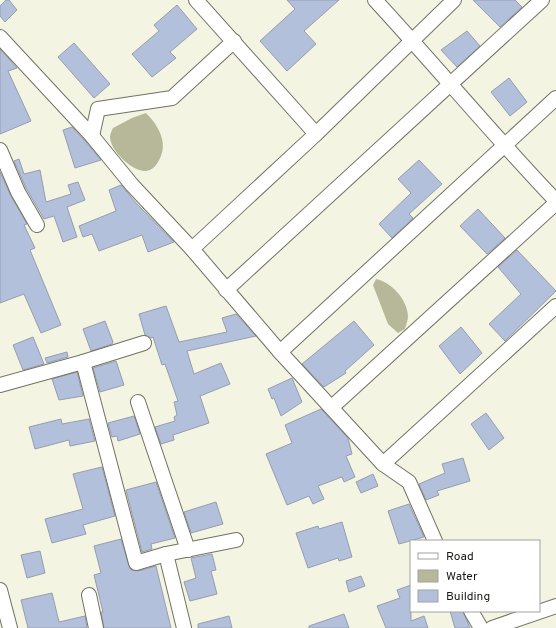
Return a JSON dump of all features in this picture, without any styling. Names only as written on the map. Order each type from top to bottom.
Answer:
[{"type":"street","points":[[196,0],[316,134]]},
{"type":"street","points":[[332,407],[556,202],[504,146],[451,83],[375,0]]},
{"type":"street","points":[[192,249],[316,134],[454,0]]},
{"type":"street","points":[[226,290],[542,0]]},
{"type":"street","points":[[0,37],[92,136],[132,185],[192,249],[280,352],[383,464],[409,482],[435,540]]},
{"type":"street","points":[[92,136],[98,109],[172,98],[234,41]]},
{"type":"street","points":[[280,352],[556,98]]},
{"type":"street","points":[[0,151],[18,192],[37,225]]},
{"type":"street","points":[[383,464],[556,306]]},
{"type":"street","points":[[0,385],[144,343]]},
{"type":"street","points":[[83,362],[136,564],[166,554],[236,540]]},
{"type":"street","points":[[138,402],[188,550]]},
{"type":"street","points":[[166,554],[184,628]]},
{"type":"street","points":[[0,590],[10,628]]},
{"type":"street","points":[[88,595],[96,628]]},
{"type":"street","points":[[540,612],[556,606]]},
{"type":"street","points":[[473,612],[481,628]]},
{"type":"street","points":[[492,628],[539,612]]},
{"type":"water","points":[[146,113],[159,130],[163,143],[163,149],[156,165],[152,169],[146,171],[134,168],[128,164],[114,148],[110,137],[113,128],[132,118]]},
{"type":"water","points":[[376,279],[387,284],[397,292],[405,303],[408,316],[407,321],[405,329],[398,333],[388,324],[373,285]]},
{"type":"building","points":[[6,0],[9,0],[17,10],[5,22],[0,16],[0,6]]},
{"type":"building","points":[[287,0],[339,0],[304,31],[316,44],[287,71],[260,41],[295,9]]},
{"type":"building","points":[[473,0],[515,0],[522,7],[500,27]]},
{"type":"building","points":[[177,5],[197,29],[170,52],[176,58],[152,77],[132,54],[159,31],[154,25]]},
{"type":"building","points":[[467,31],[480,46],[457,67],[441,50]]},
{"type":"building","points":[[74,43],[110,84],[94,98],[58,57]]},
{"type":"building","points":[[0,49],[17,68],[8,71],[31,121],[0,134]]},
{"type":"building","points":[[509,78],[527,102],[510,116],[491,92]]},
{"type":"building","points":[[72,127],[101,160],[75,168],[63,130]]},
{"type":"building","points":[[19,159],[24,174],[40,170],[46,202],[71,194],[68,185],[78,182],[85,200],[67,207],[77,237],[63,242],[54,216],[44,219],[26,188],[14,161]]},
{"type":"building","points":[[419,160],[442,184],[409,214],[413,218],[392,238],[379,224],[411,193],[398,179]]},
{"type":"building","points":[[0,172],[11,196],[27,224],[24,225],[35,248],[30,250],[61,325],[41,333],[24,294],[0,303]]},
{"type":"building","points":[[121,185],[136,203],[174,242],[148,252],[142,235],[99,251],[92,234],[83,237],[79,226],[116,211],[109,190]]},
{"type":"building","points":[[478,209],[505,238],[487,254],[460,226]]},
{"type":"building","points":[[517,250],[556,291],[505,341],[489,324],[521,294],[498,267]]},
{"type":"building","points":[[166,306],[179,342],[227,332],[222,318],[236,314],[256,336],[187,351],[194,374],[221,363],[230,384],[200,396],[209,423],[173,435],[174,440],[161,444],[155,427],[175,421],[174,417],[177,415],[174,402],[178,401],[165,364],[162,365],[153,337],[151,338],[145,335],[139,314]]},
{"type":"building","points":[[105,321],[113,342],[112,344],[91,351],[83,329]]},
{"type":"building","points":[[354,321],[374,345],[345,371],[346,373],[324,387],[302,364]]},
{"type":"building","points":[[461,327],[482,353],[460,374],[439,346]]},
{"type":"building","points":[[33,337],[44,364],[23,370],[13,345]]},
{"type":"building","points":[[67,352],[68,357],[47,363],[45,358]]},
{"type":"building","points":[[116,361],[124,385],[100,392],[93,368]]},
{"type":"building","points":[[77,372],[83,396],[59,400],[52,379]]},
{"type":"building","points":[[292,378],[302,402],[281,416],[274,398],[272,399],[268,389]]},
{"type":"building","points":[[321,409],[348,438],[352,454],[346,456],[355,477],[344,482],[342,477],[318,486],[324,499],[313,504],[309,496],[287,505],[266,454],[292,443],[285,425]]},
{"type":"building","points":[[486,413],[504,438],[489,450],[471,424]]},
{"type":"building","points":[[134,416],[140,434],[118,441],[117,436],[112,437],[108,423]]},
{"type":"building","points":[[61,419],[62,424],[89,419],[95,441],[70,446],[69,440],[35,449],[29,427]]},
{"type":"building","points":[[463,458],[470,481],[437,491],[439,495],[426,500],[419,484],[445,473],[442,464]]},
{"type":"building","points":[[102,467],[115,516],[83,525],[86,534],[52,543],[45,519],[83,509],[73,474]]},
{"type":"building","points":[[373,474],[378,486],[361,493],[356,482]]},
{"type":"building","points":[[156,482],[175,538],[151,544],[152,549],[142,552],[126,490]]},
{"type":"building","points":[[216,502],[223,524],[191,533],[184,512]]},
{"type":"building","points":[[409,504],[424,537],[399,544],[388,511]]},
{"type":"building","points":[[342,522],[352,557],[339,561],[338,558],[308,568],[296,533],[318,526],[319,529]]},
{"type":"building","points":[[121,539],[130,569],[138,571],[156,566],[171,628],[104,628],[101,612],[103,612],[94,575],[101,573],[94,546]]},
{"type":"building","points":[[40,551],[45,573],[27,578],[21,555]]},
{"type":"building","points":[[212,554],[216,570],[211,571],[217,594],[190,601],[184,582],[196,578],[191,558]]},
{"type":"building","points":[[361,576],[365,586],[349,592],[346,581]]},
{"type":"building","points":[[410,585],[411,621],[424,616],[428,628],[386,628],[377,606],[400,598],[397,590]]},
{"type":"building","points":[[52,593],[59,622],[85,616],[87,628],[28,628],[21,600]]},
{"type":"building","points":[[450,612],[463,612],[470,628],[455,628]]},
{"type":"building","points":[[344,614],[349,628],[309,628],[309,626]]},
{"type":"building","points":[[229,616],[232,628],[198,628],[198,624]]}]
